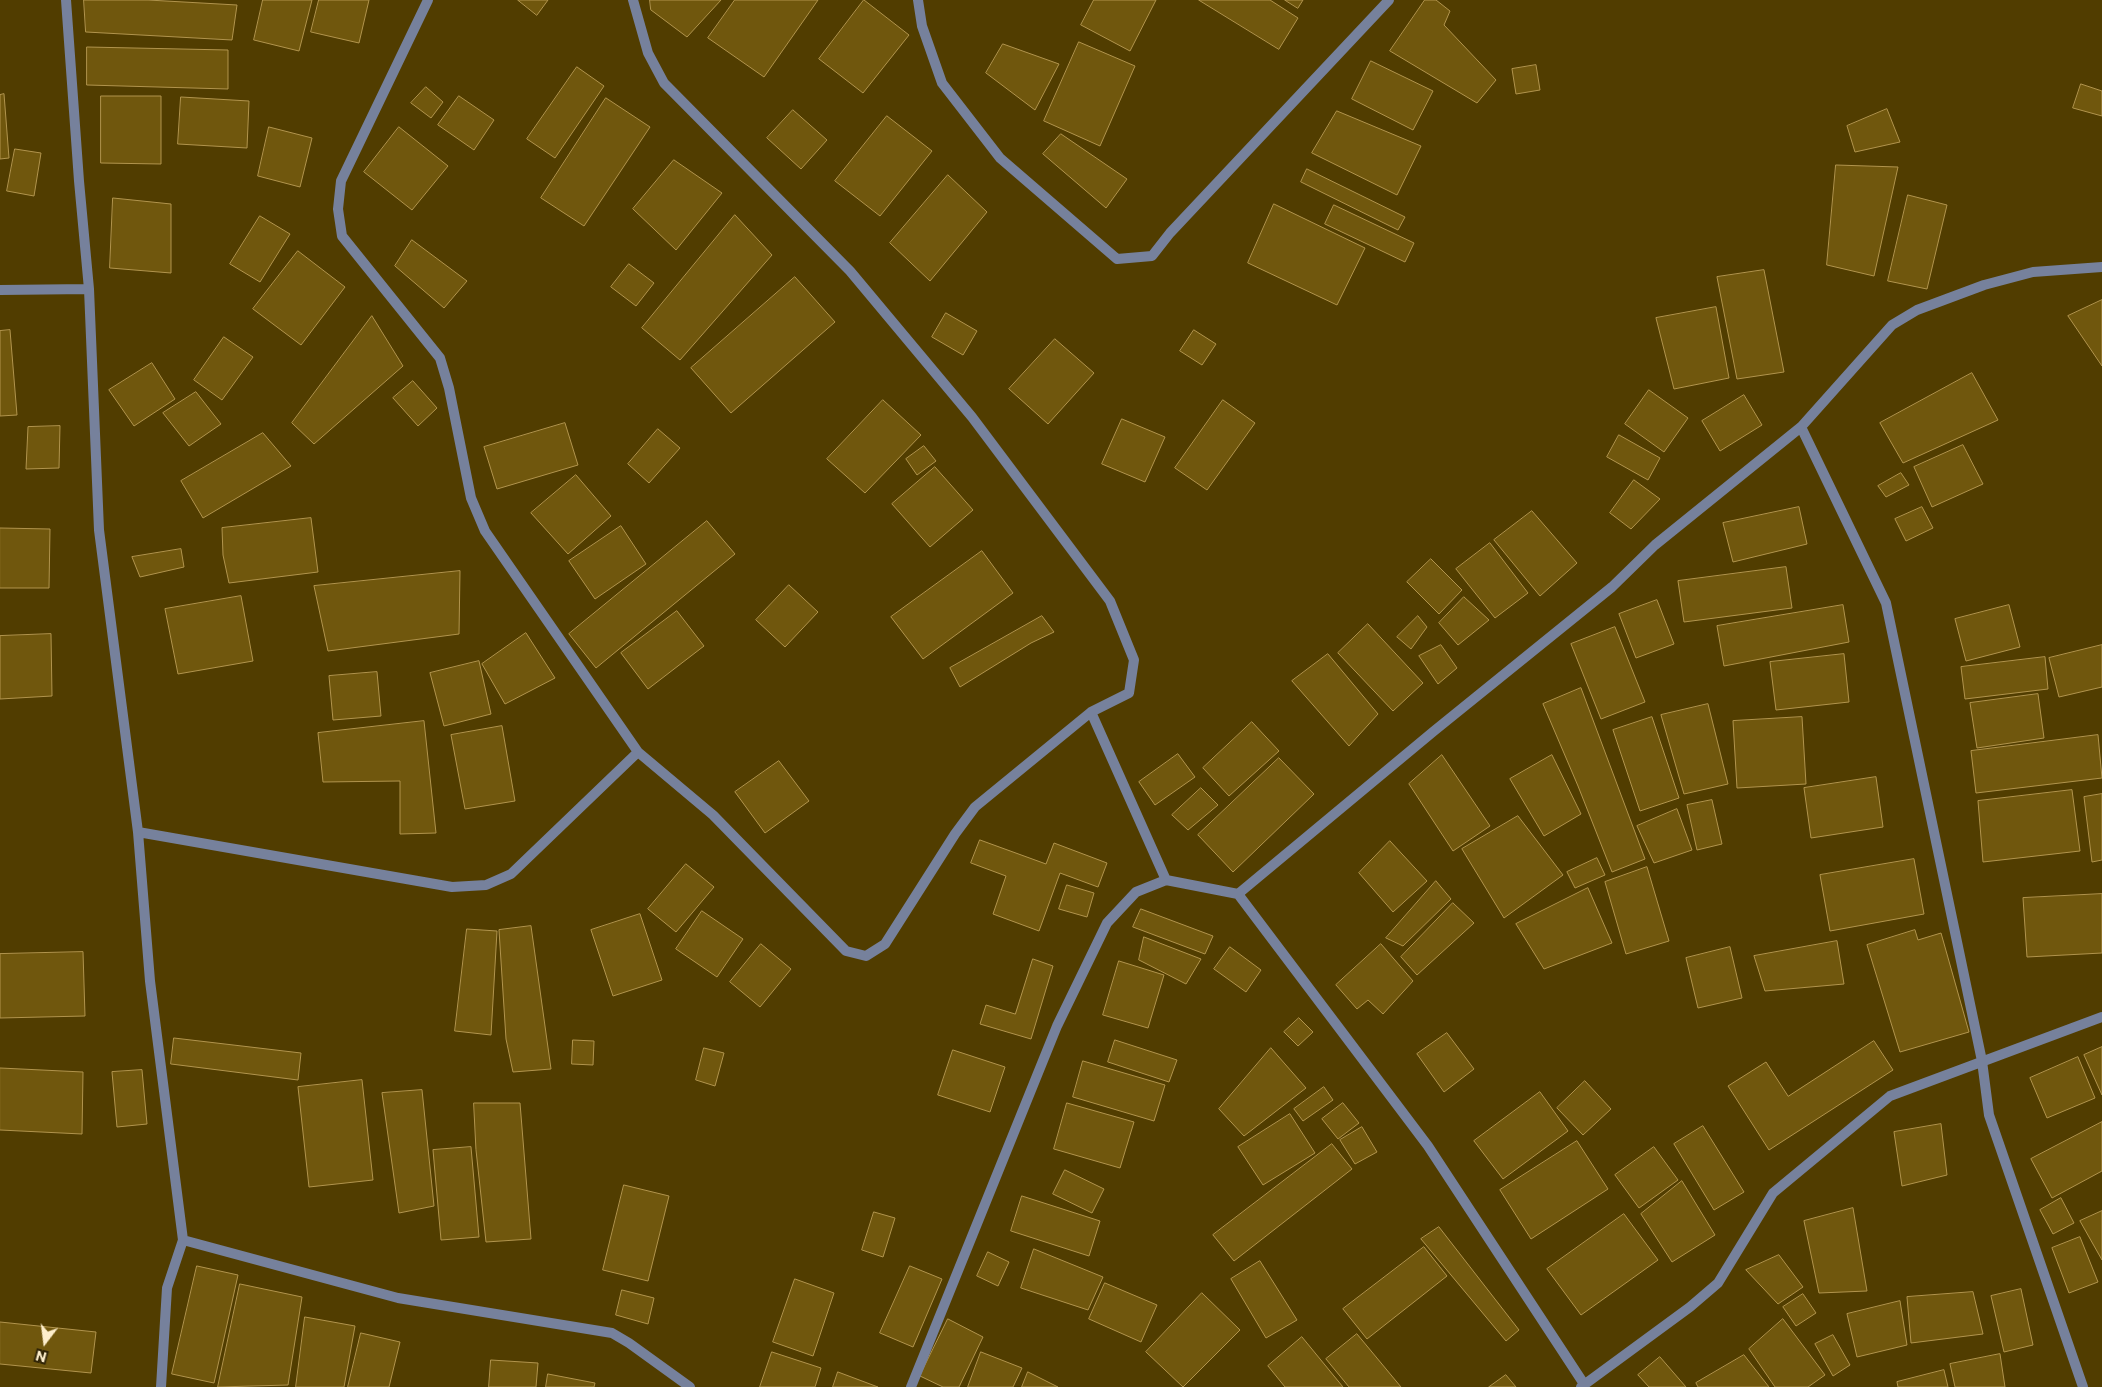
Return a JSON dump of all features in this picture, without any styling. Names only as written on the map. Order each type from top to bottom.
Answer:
[{"type":"street","points":[[66,0],[89,288],[99,530],[138,832],[150,981],[183,1240],[168,1288],[161,1387]]},
{"type":"street","points":[[428,0],[341,180],[338,209],[342,236],[440,358],[449,388],[471,498],[485,531],[638,752],[713,815],[846,951],[866,956],[885,944],[955,834],[975,807],[1090,712],[1129,693],[1134,660],[1110,601],[972,417],[850,271],[664,83],[648,53],[633,0]]},
{"type":"street","points":[[918,0],[922,26],[942,82],[1000,158],[1117,259],[1152,256],[1170,234],[1389,0]]},
{"type":"street","points":[[1238,894],[1434,730],[1612,587],[1655,545],[1801,427],[1892,325],[1917,310],[1984,285],[2033,272],[2102,267]]},
{"type":"street","points":[[0,290],[89,288]]},
{"type":"street","points":[[1801,427],[1886,603],[1982,1061],[1989,1115],[2083,1387]]},
{"type":"street","points":[[1090,712],[1166,880]]},
{"type":"street","points":[[138,832],[452,887],[486,885],[511,874],[638,752]]},
{"type":"street","points":[[911,1387],[1056,1026],[1107,923],[1136,892],[1166,880],[1238,894],[1428,1146],[1583,1386],[1690,1307],[1718,1283],[1773,1194],[1890,1096],[2102,1017]]},
{"type":"street","points":[[183,1240],[398,1298],[612,1334],[690,1387]]},
{"type":"building","points":[[84,0],[148,0],[237,5],[232,40],[86,32]]},
{"type":"building","points":[[263,0],[312,0],[299,51],[254,40]]},
{"type":"building","points":[[319,0],[369,0],[359,43],[311,32]]},
{"type":"building","points":[[518,0],[548,0],[537,15]]},
{"type":"building","points":[[650,0],[721,0],[687,37],[651,10]]},
{"type":"building","points":[[735,0],[818,0],[764,77],[708,38]]},
{"type":"building","points":[[864,0],[909,35],[863,93],[819,59]]},
{"type":"building","points":[[1094,0],[1156,0],[1130,51],[1081,25]]},
{"type":"building","points":[[1199,0],[1270,0],[1298,18],[1279,49]]},
{"type":"building","points":[[1285,0],[1303,0],[1298,8]]},
{"type":"building","points":[[1425,0],[1436,0],[1450,11],[1444,25],[1496,80],[1477,103],[1390,51]]},
{"type":"building","points":[[1079,42],[1135,66],[1100,146],[1044,121]]},
{"type":"building","points":[[1003,44],[1059,64],[1035,110],[986,73]]},
{"type":"building","points":[[87,47],[228,50],[228,89],[87,85]]},
{"type":"building","points":[[1371,61],[1433,91],[1413,130],[1352,99]]},
{"type":"building","points":[[1536,65],[1540,90],[1516,94],[1512,69]]},
{"type":"building","points":[[577,67],[604,86],[555,158],[527,139]]},
{"type":"building","points":[[2081,84],[2102,91],[2102,116],[2073,108]]},
{"type":"building","points":[[426,87],[443,102],[431,118],[411,103]]},
{"type":"building","points":[[4,94],[9,158],[0,159],[0,95]]},
{"type":"building","points":[[101,96],[161,96],[161,164],[101,163]]},
{"type":"building","points":[[459,96],[494,120],[474,150],[438,125]]},
{"type":"building","points":[[181,97],[249,101],[247,148],[178,144]]},
{"type":"building","points":[[606,98],[650,127],[584,226],[541,198]]},
{"type":"building","points":[[1887,109],[1900,142],[1855,152],[1847,126]]},
{"type":"building","points":[[793,110],[827,140],[801,169],[767,138]]},
{"type":"building","points":[[1337,111],[1421,146],[1397,195],[1312,153]]},
{"type":"building","points":[[887,116],[932,151],[880,216],[835,181]]},
{"type":"building","points":[[269,127],[312,138],[300,187],[258,176]]},
{"type":"building","points":[[399,127],[448,166],[412,210],[364,172]]},
{"type":"building","points":[[1061,134],[1127,179],[1106,208],[1043,154]]},
{"type":"building","points":[[15,149],[41,153],[34,196],[7,191]]},
{"type":"building","points":[[674,160],[722,193],[676,250],[633,209]]},
{"type":"building","points":[[1836,165],[1898,167],[1874,276],[1827,265]]},
{"type":"building","points":[[1307,169],[1405,217],[1398,230],[1301,182]]},
{"type":"building","points":[[948,175],[987,212],[930,281],[890,243]]},
{"type":"building","points":[[1908,195],[1947,205],[1927,289],[1888,281]]},
{"type":"building","points":[[113,198],[171,204],[171,273],[110,268]]},
{"type":"building","points":[[1274,204],[1365,248],[1337,305],[1248,263]]},
{"type":"building","points":[[1334,205],[1414,243],[1405,262],[1325,224]]},
{"type":"building","points":[[735,215],[772,255],[680,360],[642,328]]},
{"type":"building","points":[[260,216],[290,234],[260,282],[230,264]]},
{"type":"building","points":[[412,240],[467,281],[444,308],[395,266]]},
{"type":"building","points":[[298,251],[345,287],[301,345],[253,309]]},
{"type":"building","points":[[629,264],[654,283],[636,306],[611,287]]},
{"type":"building","points":[[1764,270],[1784,372],[1737,379],[1717,277]]},
{"type":"building","points":[[795,277],[835,322],[731,413],[691,368]]},
{"type":"building","points":[[2102,300],[2102,366],[2068,316]]},
{"type":"building","points":[[1716,307],[1729,378],[1674,389],[1656,318]]},
{"type":"building","points":[[946,313],[977,331],[963,355],[932,337]]},
{"type":"building","points":[[372,316],[403,366],[314,444],[292,423]]},
{"type":"building","points":[[10,330],[17,415],[0,416],[0,331]]},
{"type":"building","points":[[1194,330],[1216,344],[1202,365],[1180,351]]},
{"type":"building","points":[[224,337],[253,357],[222,400],[194,380]]},
{"type":"building","points":[[1055,339],[1094,373],[1048,424],[1009,389]]},
{"type":"building","points":[[152,363],[175,399],[134,426],[109,390]]},
{"type":"building","points":[[1972,373],[1998,420],[1903,463],[1880,423]]},
{"type":"building","points":[[413,381],[437,408],[418,426],[393,398]]},
{"type":"building","points":[[1649,390],[1688,418],[1664,452],[1625,424]]},
{"type":"building","points":[[196,392],[221,424],[189,446],[163,413]]},
{"type":"building","points":[[1744,395],[1762,425],[1720,451],[1702,421]]},
{"type":"building","points":[[883,400],[921,435],[865,493],[827,459]]},
{"type":"building","points":[[1223,400],[1255,423],[1207,490],[1175,468]]},
{"type":"building","points":[[1122,419],[1165,437],[1145,482],[1102,464]]},
{"type":"building","points":[[565,423],[578,465],[497,489],[484,447]]},
{"type":"building","points":[[60,426],[59,468],[26,469],[28,427]]},
{"type":"building","points":[[658,429],[680,448],[649,483],[628,464]]},
{"type":"building","points":[[263,433],[291,466],[203,518],[181,481]]},
{"type":"building","points":[[1619,435],[1660,458],[1648,480],[1607,457]]},
{"type":"building","points":[[1963,445],[1983,484],[1932,507],[1914,467]]},
{"type":"building","points":[[924,446],[936,461],[917,475],[906,459]]},
{"type":"building","points":[[935,467],[973,510],[930,547],[892,504]]},
{"type":"building","points":[[1901,473],[1909,485],[1886,497],[1878,486]]},
{"type":"building","points":[[576,475],[611,516],[568,554],[531,513]]},
{"type":"building","points":[[1634,480],[1660,499],[1631,529],[1610,513]]},
{"type":"building","points":[[1799,507],[1807,544],[1733,562],[1723,523]]},
{"type":"building","points":[[1922,507],[1933,528],[1906,541],[1895,519]]},
{"type":"building","points":[[1532,511],[1577,563],[1540,596],[1494,540]]},
{"type":"building","points":[[311,518],[318,572],[229,583],[223,555],[222,528]]},
{"type":"building","points":[[707,521],[735,554],[596,668],[569,634]]},
{"type":"building","points":[[621,526],[646,564],[595,599],[569,561]]},
{"type":"building","points":[[0,528],[50,529],[49,588],[0,588]]},
{"type":"building","points":[[1490,543],[1528,593],[1495,618],[1456,569]]},
{"type":"building","points":[[181,549],[184,567],[140,577],[132,557]]},
{"type":"building","points":[[982,551],[1013,593],[923,659],[891,617]]},
{"type":"building","points":[[1431,559],[1462,590],[1439,614],[1407,582]]},
{"type":"building","points":[[1786,567],[1792,608],[1684,622],[1678,581]]},
{"type":"building","points":[[460,571],[459,634],[328,651],[314,586]]},
{"type":"building","points":[[789,585],[818,612],[785,647],[756,620]]},
{"type":"building","points":[[241,596],[253,661],[178,674],[165,609]]},
{"type":"building","points":[[1464,597],[1489,620],[1458,645],[1439,623]]},
{"type":"building","points":[[1657,600],[1674,644],[1636,658],[1619,614]]},
{"type":"building","points":[[1843,605],[1849,642],[1724,666],[1717,626]]},
{"type":"building","points":[[2009,605],[2020,647],[1966,661],[1955,619]]},
{"type":"building","points":[[677,611],[704,646],[648,689],[621,653]]},
{"type":"building","points":[[1042,616],[1054,632],[1031,643],[960,687],[950,668]]},
{"type":"building","points":[[1418,616],[1427,627],[1411,649],[1397,637]]},
{"type":"building","points":[[1368,624],[1423,683],[1393,711],[1338,653]]},
{"type":"building","points":[[1615,627],[1645,702],[1601,719],[1571,644]]},
{"type":"building","points":[[526,633],[555,678],[505,704],[482,664]]},
{"type":"building","points":[[51,634],[52,696],[0,699],[0,636]]},
{"type":"building","points":[[1441,645],[1457,668],[1438,684],[1419,656]]},
{"type":"building","points":[[2102,645],[2102,687],[2059,697],[2049,658]]},
{"type":"building","points":[[1328,654],[1378,714],[1349,746],[1292,681]]},
{"type":"building","points":[[1844,654],[1849,702],[1776,710],[1770,662]]},
{"type":"building","points":[[2045,657],[2048,689],[1965,699],[1961,667]]},
{"type":"building","points":[[479,661],[491,714],[444,726],[430,673]]},
{"type":"building","points":[[377,672],[381,716],[333,720],[329,676]]},
{"type":"building","points":[[1581,688],[1645,859],[1612,872],[1543,704]]},
{"type":"building","points":[[2038,694],[2044,738],[1977,748],[1970,703]]},
{"type":"building","points":[[1708,704],[1728,784],[1684,794],[1661,715]]},
{"type":"building","points":[[1652,717],[1679,798],[1640,811],[1613,730]]},
{"type":"building","points":[[1802,717],[1806,784],[1737,788],[1733,721]]},
{"type":"building","points":[[424,721],[436,833],[400,834],[400,781],[323,782],[318,733]]},
{"type":"building","points":[[1252,722],[1279,751],[1229,796],[1203,768]]},
{"type":"building","points":[[502,726],[515,801],[465,809],[451,735]]},
{"type":"building","points":[[2098,735],[2102,778],[1976,793],[1971,751]]},
{"type":"building","points":[[1178,754],[1195,777],[1155,805],[1139,782]]},
{"type":"building","points":[[1442,755],[1490,826],[1453,851],[1409,784]]},
{"type":"building","points":[[1552,755],[1581,814],[1544,836],[1510,779]]},
{"type":"building","points":[[1279,758],[1314,794],[1233,872],[1198,835]]},
{"type":"building","points":[[779,761],[809,801],[765,833],[735,792]]},
{"type":"building","points":[[1876,777],[1883,827],[1811,838],[1804,788]]},
{"type":"building","points":[[1201,788],[1218,805],[1188,830],[1172,815]]},
{"type":"building","points":[[2072,790],[2080,851],[1983,862],[1978,801]]},
{"type":"building","points":[[2102,794],[2102,860],[2092,862],[2084,797]]},
{"type":"building","points":[[1712,800],[1722,844],[1697,850],[1687,805]]},
{"type":"building","points":[[1677,809],[1692,850],[1654,863],[1637,826]]},
{"type":"building","points":[[1518,816],[1563,875],[1504,918],[1462,849]]},
{"type":"building","points":[[980,840],[1046,864],[1054,843],[1107,863],[1098,887],[1060,873],[1039,931],[993,914],[1006,876],[971,863]]},
{"type":"building","points":[[1390,841],[1427,881],[1393,912],[1359,873]]},
{"type":"building","points":[[1597,858],[1605,875],[1575,888],[1567,872]]},
{"type":"building","points":[[1914,859],[1924,914],[1830,931],[1820,875]]},
{"type":"building","points":[[686,864],[714,887],[676,932],[648,909]]},
{"type":"building","points":[[1647,867],[1669,941],[1626,954],[1605,882]]},
{"type":"building","points":[[1436,881],[1451,899],[1403,946],[1386,938]]},
{"type":"building","points":[[1067,885],[1094,893],[1087,917],[1059,909]]},
{"type":"building","points":[[1588,888],[1612,943],[1544,969],[1516,924]]},
{"type":"building","points":[[2102,894],[2102,953],[2027,957],[2023,898]]},
{"type":"building","points":[[1453,903],[1474,923],[1417,975],[1401,957]]},
{"type":"building","points":[[1141,909],[1213,936],[1205,954],[1133,927]]},
{"type":"building","points":[[702,911],[743,939],[717,977],[676,949]]},
{"type":"building","points":[[640,914],[662,980],[613,996],[591,930]]},
{"type":"building","points":[[531,926],[551,1069],[513,1072],[506,1039],[499,930]]},
{"type":"building","points":[[467,929],[497,931],[491,1035],[455,1031]]},
{"type":"building","points":[[1915,930],[1918,940],[1941,933],[1969,1032],[1900,1052],[1867,945]]},
{"type":"building","points":[[1144,937],[1201,959],[1186,984],[1139,960]]},
{"type":"building","points":[[1837,941],[1844,984],[1765,991],[1754,956]]},
{"type":"building","points":[[761,944],[791,969],[760,1007],[730,982]]},
{"type":"building","points":[[1381,944],[1413,981],[1383,1014],[1368,1000],[1357,1009],[1336,985]]},
{"type":"building","points":[[1230,947],[1261,970],[1246,992],[1214,969]]},
{"type":"building","points":[[1730,947],[1742,998],[1698,1008],[1686,958]]},
{"type":"building","points":[[83,952],[85,1016],[0,1018],[0,954]]},
{"type":"building","points":[[1033,959],[1053,966],[1031,1039],[980,1024],[986,1005],[1015,1014]]},
{"type":"building","points":[[1119,961],[1164,975],[1148,1028],[1103,1015]]},
{"type":"building","points":[[1299,1018],[1313,1032],[1298,1046],[1284,1032]]},
{"type":"building","points":[[1447,1033],[1474,1069],[1444,1092],[1417,1054]]},
{"type":"building","points":[[174,1038],[301,1053],[298,1080],[171,1064]]},
{"type":"building","points":[[573,1040],[594,1041],[593,1065],[572,1064]]},
{"type":"building","points":[[1115,1040],[1177,1060],[1169,1082],[1108,1062]]},
{"type":"building","points":[[1874,1041],[1893,1070],[1769,1150],[1728,1086],[1766,1062],[1788,1096]]},
{"type":"building","points":[[2102,1047],[2102,1095],[2084,1055]]},
{"type":"building","points":[[704,1048],[724,1053],[715,1086],[696,1080]]},
{"type":"building","points":[[1271,1048],[1306,1088],[1244,1136],[1219,1109]]},
{"type":"building","points":[[953,1050],[1005,1067],[990,1112],[938,1095]]},
{"type":"building","points":[[2078,1057],[2095,1098],[2047,1118],[2030,1078]]},
{"type":"building","points":[[1083,1061],[1165,1085],[1154,1121],[1073,1097]]},
{"type":"building","points":[[0,1068],[83,1072],[82,1134],[0,1130]]},
{"type":"building","points":[[142,1070],[147,1124],[117,1127],[112,1072]]},
{"type":"building","points":[[362,1080],[373,1180],[309,1187],[298,1087]]},
{"type":"building","points":[[1585,1081],[1611,1109],[1583,1135],[1557,1108]]},
{"type":"building","points":[[1324,1087],[1333,1100],[1303,1121],[1294,1109]]},
{"type":"building","points":[[422,1090],[434,1206],[399,1213],[382,1093]]},
{"type":"building","points":[[1540,1092],[1568,1131],[1503,1179],[1474,1141]]},
{"type":"building","points":[[474,1103],[520,1103],[531,1239],[486,1242],[476,1150]]},
{"type":"building","points":[[1067,1103],[1134,1122],[1120,1168],[1054,1149]]},
{"type":"building","points":[[1343,1103],[1359,1123],[1338,1139],[1322,1119]]},
{"type":"building","points":[[1290,1114],[1315,1153],[1263,1185],[1238,1147]]},
{"type":"building","points":[[2102,1122],[2102,1171],[2052,1198],[2031,1159]]},
{"type":"building","points":[[1941,1124],[1947,1175],[1902,1186],[1894,1132]]},
{"type":"building","points":[[1703,1126],[1744,1192],[1714,1210],[1674,1144]]},
{"type":"building","points":[[1362,1127],[1377,1152],[1355,1164],[1340,1140]]},
{"type":"building","points":[[1577,1141],[1608,1189],[1531,1239],[1500,1190]]},
{"type":"building","points":[[1332,1144],[1352,1169],[1234,1261],[1213,1235]]},
{"type":"building","points":[[471,1147],[479,1237],[441,1240],[433,1150]]},
{"type":"building","points":[[1654,1147],[1678,1180],[1639,1208],[1615,1175]]},
{"type":"building","points":[[1065,1170],[1104,1189],[1092,1213],[1053,1194]]},
{"type":"building","points":[[1682,1181],[1715,1235],[1672,1262],[1641,1214]]},
{"type":"building","points":[[624,1185],[669,1196],[648,1281],[603,1270]]},
{"type":"building","points":[[1022,1196],[1100,1221],[1089,1256],[1011,1231]]},
{"type":"building","points":[[2061,1198],[2074,1223],[2053,1234],[2040,1210]]},
{"type":"building","points":[[1853,1208],[1867,1291],[1819,1293],[1804,1221]]},
{"type":"building","points":[[2102,1211],[2102,1260],[2080,1221]]},
{"type":"building","points":[[874,1212],[895,1218],[883,1257],[862,1250]]},
{"type":"building","points":[[1624,1214],[1658,1260],[1581,1315],[1547,1269]]},
{"type":"building","points":[[1439,1227],[1519,1330],[1506,1341],[1421,1239]]},
{"type":"building","points":[[2080,1237],[2098,1282],[2069,1293],[2052,1248]]},
{"type":"building","points":[[1424,1247],[1447,1276],[1367,1339],[1343,1309]]},
{"type":"building","points":[[1034,1249],[1103,1277],[1088,1310],[1021,1288]]},
{"type":"building","points":[[988,1252],[1009,1262],[998,1286],[977,1276]]},
{"type":"building","points":[[1779,1255],[1803,1287],[1778,1304],[1746,1270]]},
{"type":"building","points":[[1260,1261],[1297,1320],[1266,1338],[1231,1279]]},
{"type":"building","points":[[197,1266],[238,1275],[214,1383],[172,1374]]},
{"type":"building","points":[[910,1266],[942,1279],[913,1347],[880,1333]]},
{"type":"building","points":[[795,1279],[834,1293],[813,1356],[773,1342]]},
{"type":"building","points":[[1105,1283],[1157,1305],[1141,1342],[1089,1319]]},
{"type":"building","points":[[240,1284],[302,1297],[288,1385],[218,1387]]},
{"type":"building","points":[[2021,1289],[2033,1345],[2004,1352],[1991,1296]]},
{"type":"building","points":[[622,1290],[654,1298],[648,1324],[616,1315]]},
{"type":"building","points":[[1973,1292],[1983,1334],[1911,1343],[1907,1297]]},
{"type":"building","points":[[1202,1293],[1240,1330],[1183,1387],[1146,1352]]},
{"type":"building","points":[[1803,1294],[1816,1313],[1796,1326],[1783,1307]]},
{"type":"building","points":[[1900,1301],[1907,1345],[1857,1357],[1847,1314]]},
{"type":"building","points":[[305,1317],[355,1326],[344,1387],[296,1387]]},
{"type":"building","points":[[948,1319],[983,1337],[959,1387],[943,1387],[920,1376]]},
{"type":"building","points":[[1783,1319],[1825,1375],[1808,1387],[1775,1387],[1749,1349]]},
{"type":"building","points":[[0,1322],[96,1332],[91,1373],[0,1364]]},
{"type":"building","points":[[361,1333],[400,1342],[389,1387],[348,1387]]},
{"type":"building","points":[[1357,1334],[1401,1387],[1349,1387],[1326,1359]]},
{"type":"building","points":[[1833,1335],[1850,1365],[1833,1376],[1815,1344]]},
{"type":"building","points":[[1302,1337],[1343,1387],[1285,1387],[1268,1366]]},
{"type":"building","points":[[772,1352],[821,1368],[815,1387],[760,1387]]},
{"type":"building","points":[[981,1352],[1022,1368],[1013,1387],[968,1387]]},
{"type":"building","points":[[2000,1354],[2005,1387],[1955,1387],[1950,1364]]},
{"type":"building","points":[[1744,1355],[1769,1387],[1698,1387],[1696,1383]]},
{"type":"building","points":[[1660,1357],[1686,1387],[1649,1387],[1638,1375]]},
{"type":"building","points":[[491,1360],[538,1363],[536,1387],[489,1387]]},
{"type":"building","points":[[1944,1370],[1948,1387],[1898,1387],[1897,1382]]},
{"type":"building","points":[[838,1372],[878,1387],[833,1387]]},
{"type":"building","points":[[1028,1372],[1058,1387],[1022,1387]]},
{"type":"building","points":[[548,1374],[595,1383],[594,1387],[546,1387]]},
{"type":"building","points":[[1506,1375],[1516,1387],[1489,1387]]}]
